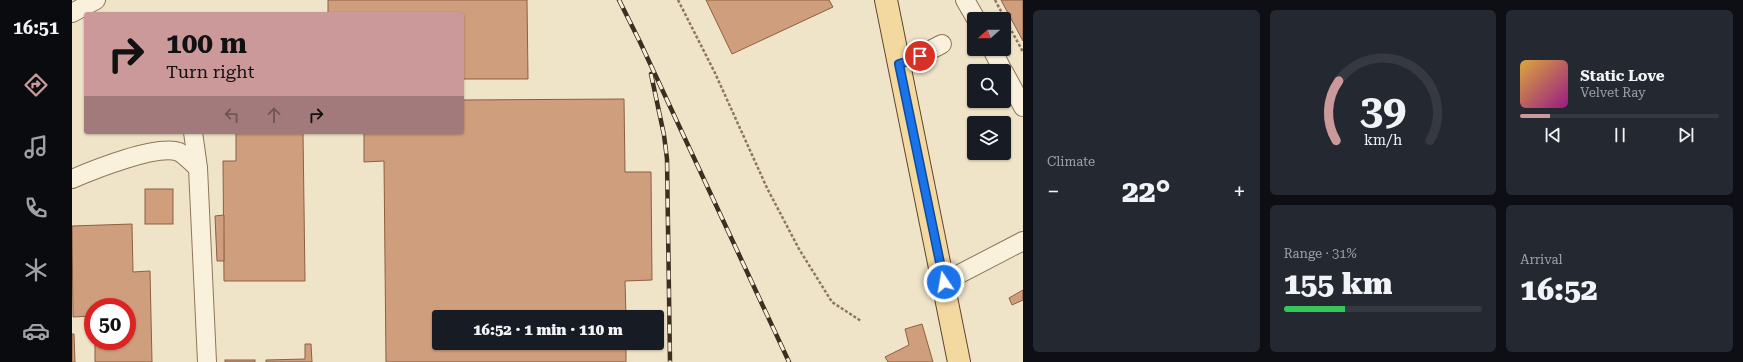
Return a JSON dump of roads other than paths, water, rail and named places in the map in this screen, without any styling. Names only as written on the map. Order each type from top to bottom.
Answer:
[{"type":"main road","points":[[886,0],[959,362]]},
{"type":"street","points":[[72,13],[96,0]]},
{"type":"street","points":[[965,0],[972,12]]},
{"type":"street","points":[[899,64],[909,61],[942,44]]},
{"type":"street","points":[[1011,85],[1023,107]]},
{"type":"street","points":[[193,134],[198,168],[207,362]]},
{"type":"street","points":[[72,179],[109,164],[158,152],[178,152],[198,168]]},
{"type":"street","points":[[944,282],[1023,241]]},
{"type":"railway","points":[[619,0],[789,362]]},
{"type":"railway","points":[[651,74],[664,135],[667,159],[670,362]]}]
